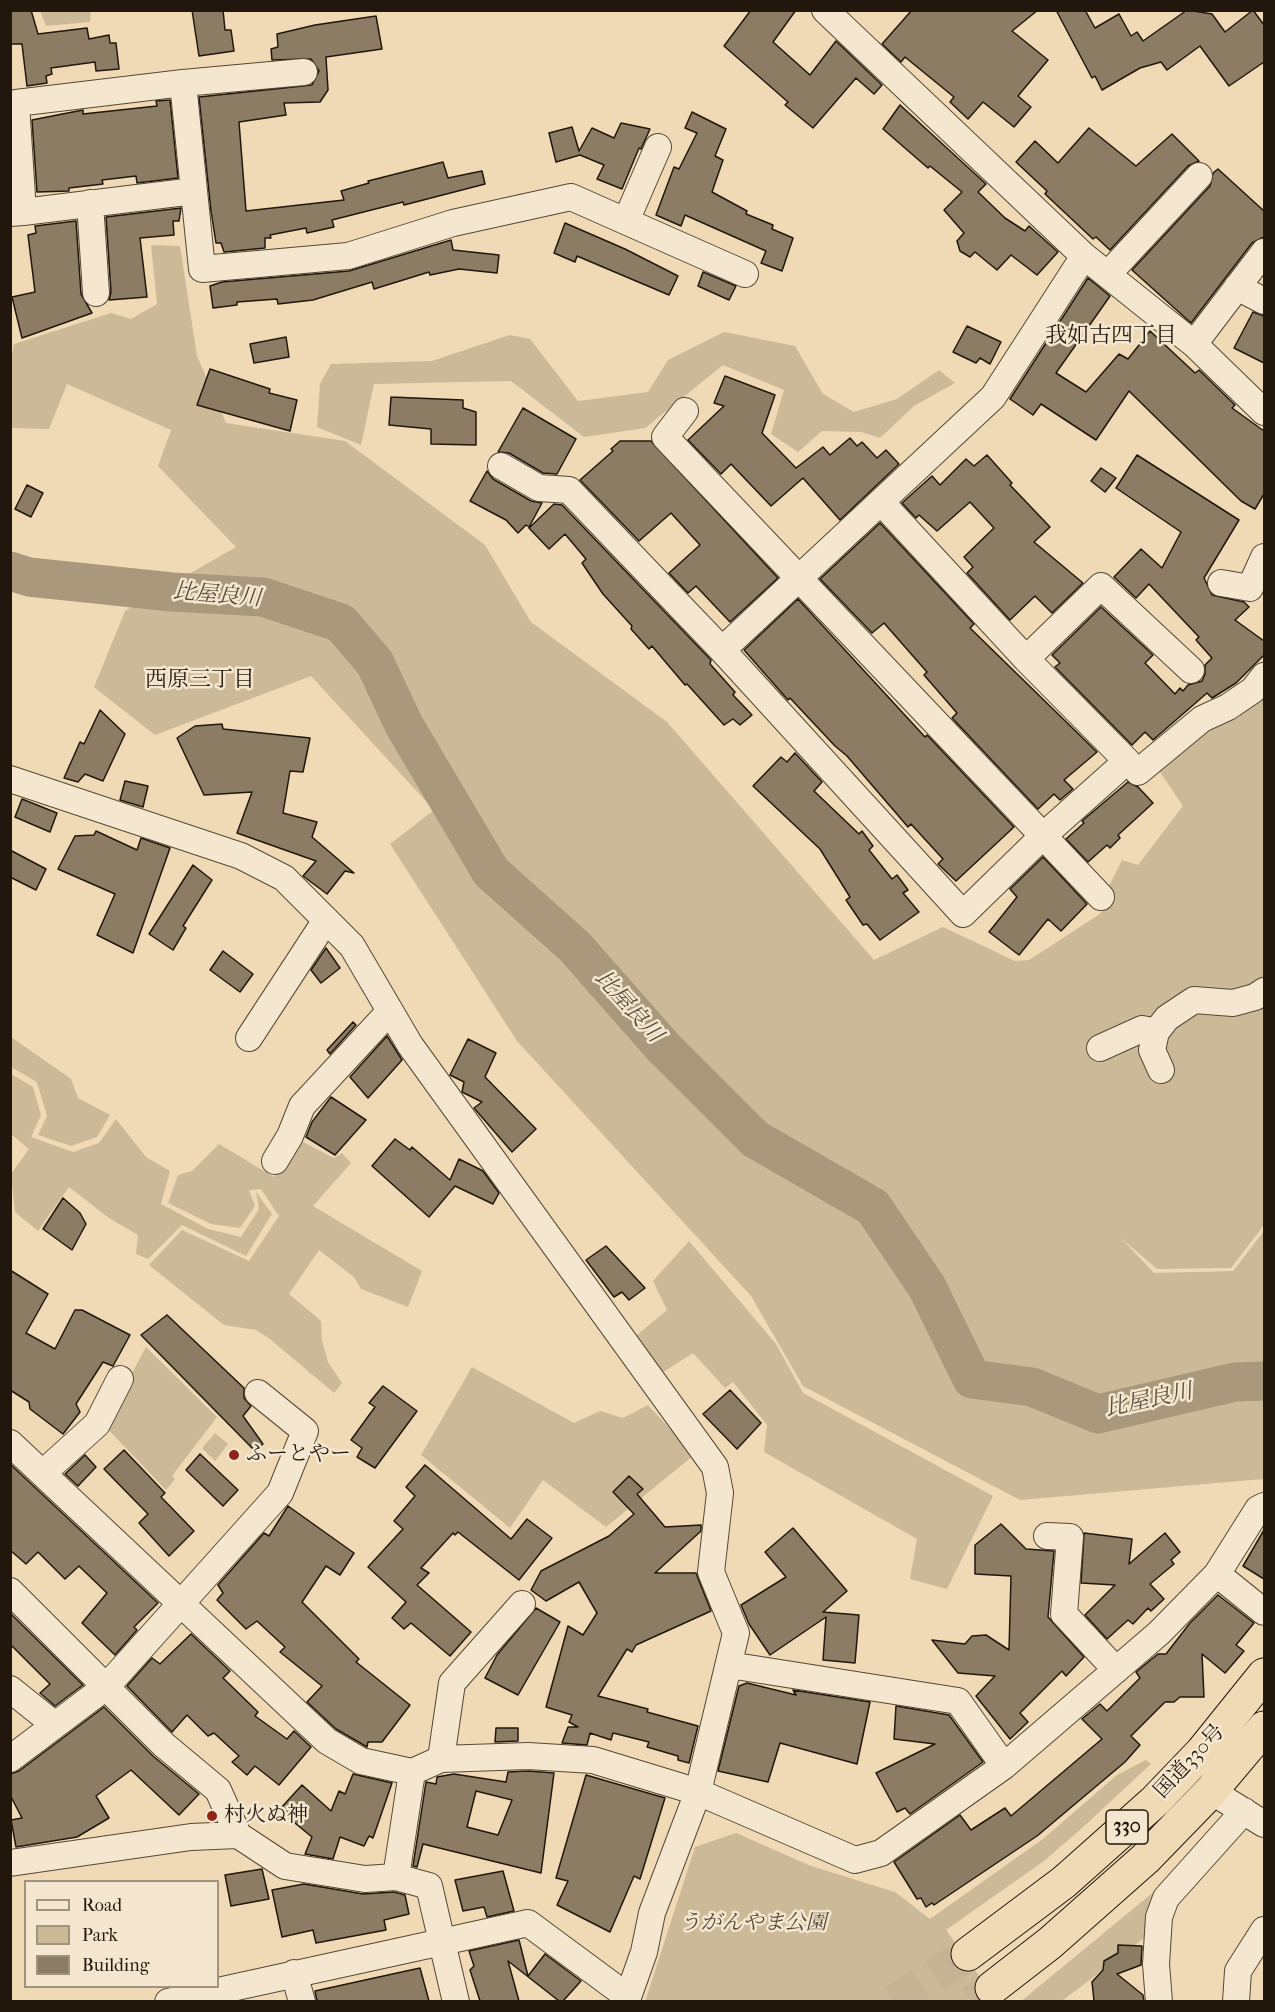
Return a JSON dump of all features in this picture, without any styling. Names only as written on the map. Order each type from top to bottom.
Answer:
[{"type":"highway","name":"国道330号","points":[[968,1954],[1064,1882],[1139,1816],[1202,1752],[1264,1675]]},
{"type":"highway","name":"国道330号","points":[[992,1988],[1098,1902],[1145,1859],[1212,1791],[1264,1728]]},
{"type":"street","points":[[842,16],[1084,256],[1109,273],[1194,344],[1264,412]]},
{"type":"street","points":[[194,191],[17,212],[16,103],[183,83],[304,72]]},
{"type":"street","points":[[183,83],[202,269],[348,256],[453,223],[571,197],[745,274]]},
{"type":"street","points":[[626,221],[658,147]]},
{"type":"street","points":[[1109,273],[1199,176]]},
{"type":"street","points":[[90,203],[96,293]]},
{"type":"street","points":[[1194,344],[1264,252]]},
{"type":"street","points":[[722,650],[993,397],[1084,256]]},
{"type":"street","points":[[1237,287],[1264,302]]},
{"type":"street","points":[[685,411],[664,437],[1101,897]]},
{"type":"street","points":[[501,466],[538,488],[569,490],[722,650],[963,914],[1044,835],[1127,761],[1026,659],[882,503]]},
{"type":"street","points":[[1221,583],[1250,588],[1264,557]]},
{"type":"street","points":[[1026,659],[1101,586],[1191,670]]},
{"type":"street","points":[[1138,772],[1202,719],[1228,707],[1253,690],[1264,676]]},
{"type":"street","points":[[10,779],[241,856],[284,878],[326,920],[351,946],[410,1045],[542,1231],[715,1467],[720,1493],[711,1572],[736,1633],[698,1792],[652,1913],[644,1952],[629,1999],[528,1923],[168,2001]]},
{"type":"street","points":[[249,1038],[326,920]]},
{"type":"street","points":[[1161,1070],[1152,1050],[1156,1032],[1167,1018],[1194,1000],[1233,1003],[1255,997],[1264,991]]},
{"type":"street","points":[[275,1161],[290,1136],[302,1106],[390,1011]]},
{"type":"street","points":[[1100,1048],[1142,1029],[1156,1032]]},
{"type":"street","points":[[43,1473],[97,1424],[120,1379]]},
{"type":"street","points":[[10,1760],[107,1686],[183,1605],[280,1493],[305,1431],[258,1393]]},
{"type":"street","points":[[10,1443],[327,1741],[360,1761],[412,1772],[441,1759],[528,1756],[593,1760],[698,1792],[855,1860],[881,1853],[1004,1767],[1159,1633],[1217,1574],[1258,1509],[1264,1506]]},
{"type":"street","points":[[1047,1536],[1070,1537],[1064,1614],[1116,1670]]},
{"type":"street","points":[[1217,1574],[1264,1612]]},
{"type":"street","points":[[10,1591],[164,1745],[218,1790],[238,1835],[285,1866],[365,1880],[396,1878],[429,1886],[456,2001]]},
{"type":"street","points":[[441,1759],[452,1683],[522,1604]]},
{"type":"street","points":[[729,1665],[958,1701],[1004,1767]]},
{"type":"street","points":[[10,1689],[55,1725]]},
{"type":"street","points":[[396,1878],[412,1772]]},
{"type":"street","points":[[1159,2001],[1156,1964],[1159,1917],[1166,1898],[1254,1818],[1212,1791]]},
{"type":"street","points":[[14,1857],[191,1837],[238,1835]]},
{"type":"street","points":[[1236,2001],[1238,1971],[1264,1930]]},
{"type":"street","points":[[294,1973],[302,2001]]},
{"type":"green space","points":[[40,11],[91,11],[90,22],[46,26]]},
{"type":"green space","points":[[151,245],[180,246],[197,356],[226,423],[345,441],[485,545],[531,622],[667,722],[874,960],[943,927],[1015,961],[1029,960],[1100,914],[1107,905],[1106,892],[1122,860],[1138,865],[1183,806],[1156,766],[1191,745],[1203,733],[1239,717],[1264,687],[1264,1225],[1231,1268],[1157,1269],[1121,1238],[1154,1273],[1233,1271],[1264,1231],[1264,1479],[1020,1500],[803,1386],[751,1296],[517,1041],[390,844],[434,810],[311,676],[155,735],[94,687],[125,611],[236,547],[158,466],[171,430],[67,384],[49,429],[11,428],[10,367],[14,344],[111,313],[131,319],[157,304]]},
{"type":"green space","points":[[724,332],[795,346],[823,394],[854,412],[897,399],[939,370],[955,383],[914,406],[880,438],[861,432],[822,431],[798,452],[771,434],[784,390],[723,365],[645,428],[584,437],[511,381],[374,384],[361,445],[317,427],[320,384],[331,364],[432,361],[510,335],[530,339],[578,401],[648,392],[668,360]]},
{"type":"green space","points":[[11,1037],[71,1079],[78,1098],[110,1115],[97,1137],[71,1146],[38,1135],[47,1116],[37,1082],[11,1067]]},
{"type":"green space","points":[[11,1074],[33,1087],[41,1115],[31,1137],[73,1152],[99,1143],[116,1119],[146,1157],[170,1171],[161,1204],[208,1229],[241,1237],[259,1209],[256,1192],[272,1214],[246,1256],[182,1225],[148,1259],[136,1254],[138,1235],[109,1218],[69,1187],[38,1231],[15,1212],[11,1174],[29,1149],[11,1134]]},
{"type":"green space","points":[[303,1142],[334,1158],[342,1153],[351,1163],[313,1206],[422,1271],[408,1307],[361,1289],[354,1277],[319,1250],[289,1294],[321,1321],[322,1341],[328,1362],[342,1383],[334,1393],[270,1339],[256,1330],[224,1325],[149,1265],[182,1230],[249,1261],[279,1216],[261,1189],[249,1190],[255,1206],[240,1228],[211,1224],[168,1203],[178,1175],[192,1171],[219,1144],[274,1177]]},
{"type":"green space","points":[[689,1241],[776,1344],[803,1393],[993,1496],[947,1589],[910,1579],[917,1539],[764,1452],[767,1425],[733,1382],[725,1388],[693,1353],[660,1374],[637,1335],[667,1310],[653,1281]]},
{"type":"green space","points":[[146,1347],[217,1417],[172,1476],[175,1479],[166,1490],[104,1425]]},
{"type":"green space","points":[[472,1367],[574,1423],[600,1411],[623,1418],[648,1405],[694,1455],[606,1527],[543,1480],[510,1528],[421,1455]]},
{"type":"green space","points":[[215,1433],[228,1444],[215,1461],[202,1448]]},
{"type":"green space","name":"うがんやま公園","points":[[1146,1760],[1151,1764],[1044,1861],[946,1930],[997,2001],[645,2002],[695,1847],[736,1833],[811,1866],[895,1892],[930,1919],[1043,1839],[1117,1775]]},
{"type":"green space","points":[[1156,1890],[1159,1896],[1148,1935],[1062,2001],[1020,2002]]},
{"type":"building","points":[[10,10],[31,10],[38,34],[87,28],[89,39],[109,35],[110,43],[116,43],[119,69],[96,71],[95,62],[51,68],[52,74],[46,76],[47,83],[27,86],[22,44],[10,44]]},
{"type":"building","points":[[192,10],[223,10],[225,30],[231,30],[234,51],[199,56]]},
{"type":"building","points":[[751,10],[796,10],[773,42],[810,75],[836,41],[882,85],[874,94],[856,78],[813,128],[785,105],[788,102],[724,46]]},
{"type":"building","points":[[912,10],[1038,10],[1012,31],[1048,60],[1018,96],[1031,107],[1014,127],[983,102],[968,119],[950,102],[954,97],[905,57],[901,62],[882,44]]},
{"type":"building","points":[[1056,10],[1085,10],[1095,28],[1119,14],[1131,36],[1137,32],[1143,41],[1187,10],[1212,14],[1225,32],[1253,10],[1264,25],[1264,62],[1229,86],[1200,46],[1167,70],[1161,62],[1140,68],[1102,90],[1095,76],[1092,78]]},
{"type":"building","points":[[376,16],[382,49],[326,57],[328,90],[320,102],[284,103],[286,115],[239,122],[246,211],[344,200],[341,191],[369,183],[368,181],[443,162],[448,178],[482,171],[485,184],[404,205],[403,202],[332,220],[334,227],[307,233],[306,228],[270,235],[271,238],[265,238],[265,248],[224,252],[221,243],[216,243],[199,97],[312,85],[319,71],[311,59],[272,60],[271,49],[278,47],[277,34],[315,25]]},
{"type":"building","points":[[170,100],[178,178],[137,183],[136,176],[102,180],[103,184],[69,188],[69,191],[37,192],[32,120],[83,110],[83,114],[157,106],[156,101]]},
{"type":"building","points":[[900,105],[986,184],[978,192],[1005,218],[1025,231],[1029,226],[1058,252],[1037,275],[1011,255],[997,270],[975,252],[970,257],[960,251],[957,241],[964,233],[944,210],[962,192],[930,166],[928,168],[883,129]]},
{"type":"building","points":[[692,112],[726,129],[715,156],[723,160],[712,192],[747,211],[746,214],[773,225],[772,229],[793,238],[782,271],[761,263],[766,251],[685,215],[681,226],[656,215],[674,167],[679,169],[697,133],[685,128]]},
{"type":"building","points":[[621,123],[650,129],[641,149],[639,148],[622,189],[597,179],[604,165],[580,155],[556,162],[549,133],[572,127],[579,151],[592,128],[614,138]]},
{"type":"building","points":[[1089,128],[1136,166],[1172,134],[1199,161],[1188,166],[1110,250],[1096,237],[1093,239],[1045,194],[1047,191],[1016,162],[1035,141],[1058,163]]},
{"type":"building","points":[[1218,169],[1264,211],[1264,237],[1252,243],[1191,323],[1132,270],[1210,186],[1213,173]]},
{"type":"building","points":[[181,208],[179,221],[173,221],[174,235],[140,238],[147,297],[109,300],[111,292],[106,217]]},
{"type":"building","points":[[76,221],[81,294],[92,313],[22,338],[12,297],[35,292],[28,235],[36,233],[35,226]]},
{"type":"building","points":[[565,223],[625,249],[678,276],[669,295],[577,256],[575,262],[554,253]]},
{"type":"building","points":[[451,240],[453,250],[499,255],[497,273],[459,269],[430,275],[429,272],[374,289],[372,282],[313,300],[278,304],[277,299],[237,302],[237,305],[213,308],[210,286],[222,282],[349,271]]},
{"type":"building","points":[[703,272],[736,286],[729,300],[698,286]]},
{"type":"building","points":[[1088,278],[1110,296],[1056,373],[1086,392],[1119,354],[1128,359],[1150,331],[1195,373],[1199,370],[1235,405],[1232,408],[1264,431],[1264,494],[1255,509],[1241,501],[1129,391],[1096,440],[1041,404],[1033,415],[1010,399]]},
{"type":"building","points":[[1253,312],[1264,316],[1264,363],[1234,348]]},
{"type":"building","points":[[967,326],[1001,342],[990,364],[980,358],[976,363],[953,352]]},
{"type":"building","points":[[286,337],[289,357],[254,363],[250,344]]},
{"type":"building","points":[[210,369],[270,389],[269,393],[297,400],[290,431],[197,405]]},
{"type":"building","points":[[725,376],[775,395],[762,433],[796,468],[823,447],[830,455],[850,438],[857,446],[862,442],[877,458],[886,450],[899,464],[840,520],[803,478],[771,506],[731,464],[721,474],[688,440],[724,406],[714,403]]},
{"type":"building","points":[[391,397],[463,400],[463,408],[476,412],[476,445],[431,444],[431,429],[389,425]]},
{"type":"building","points":[[523,408],[576,439],[557,474],[543,473],[509,453],[498,452]]},
{"type":"building","points":[[620,441],[651,441],[778,578],[730,622],[696,586],[688,593],[669,573],[700,545],[671,513],[639,541],[580,480],[613,451],[611,449]]},
{"type":"building","points":[[987,455],[1012,483],[1010,485],[1050,527],[1034,542],[1083,583],[1052,613],[1035,596],[1010,620],[967,573],[973,567],[964,557],[994,528],[970,502],[937,531],[919,515],[916,518],[902,503],[932,476],[940,485],[966,459],[974,466]]},
{"type":"building","points":[[1137,455],[1239,520],[1204,578],[1212,595],[1244,602],[1249,607],[1235,620],[1264,641],[1264,655],[1236,683],[1212,698],[1207,693],[1153,740],[1145,732],[1132,745],[1055,667],[1060,663],[1052,655],[1101,607],[1153,655],[1145,663],[1175,694],[1180,688],[1183,691],[1188,685],[1202,681],[1205,665],[1212,658],[1196,640],[1199,637],[1149,584],[1136,598],[1114,577],[1141,549],[1162,568],[1181,532],[1116,488]]},
{"type":"building","points":[[1101,468],[1116,478],[1105,492],[1091,481]]},
{"type":"building","points":[[487,471],[493,479],[531,501],[542,503],[529,527],[526,525],[518,533],[506,520],[470,501]]},
{"type":"building","points":[[27,485],[43,493],[31,517],[15,509]]},
{"type":"building","points":[[554,504],[562,505],[711,660],[710,664],[735,692],[733,695],[752,715],[740,725],[733,719],[724,725],[687,684],[685,685],[652,646],[649,649],[631,629],[632,626],[603,594],[582,563],[586,559],[565,534],[549,549],[529,528]]},
{"type":"building","points":[[880,523],[974,624],[970,628],[1097,752],[1064,780],[1073,789],[1060,800],[1054,794],[1038,809],[952,718],[957,713],[924,675],[927,672],[884,623],[872,633],[820,579]]},
{"type":"building","points":[[798,599],[925,737],[927,735],[1014,827],[956,881],[938,864],[943,859],[911,824],[908,827],[847,756],[790,698],[788,700],[744,650]]},
{"type":"building","points":[[100,710],[125,734],[103,781],[85,774],[78,782],[64,778],[80,742],[84,744]]},
{"type":"building","points":[[222,724],[223,729],[310,738],[303,772],[290,771],[283,813],[317,822],[312,837],[354,873],[345,871],[327,894],[303,876],[316,861],[237,833],[252,792],[204,795],[177,738],[195,726]]},
{"type":"building","points":[[795,753],[822,782],[814,791],[859,834],[862,831],[873,846],[869,850],[892,879],[897,875],[908,890],[903,893],[919,912],[880,940],[867,924],[863,925],[846,900],[850,897],[820,849],[753,786],[781,757],[787,762]]},
{"type":"building","points":[[125,781],[148,786],[143,807],[120,800]]},
{"type":"building","points":[[1128,782],[1138,787],[1153,803],[1118,835],[1120,838],[1110,848],[1107,845],[1088,862],[1066,839],[1084,823],[1082,821]]},
{"type":"building","points":[[22,799],[57,813],[50,832],[15,817]]},
{"type":"building","points":[[96,831],[137,850],[141,838],[170,848],[133,953],[97,935],[115,894],[58,869],[75,836],[94,835]]},
{"type":"building","points":[[10,850],[46,869],[36,890],[10,877]]},
{"type":"building","points":[[1043,857],[1087,904],[1061,931],[1048,919],[1019,955],[989,932],[1017,897],[1010,889]]},
{"type":"building","points":[[193,865],[212,880],[183,926],[186,928],[173,950],[149,934]]},
{"type":"building","points":[[326,948],[340,968],[321,983],[311,970]]},
{"type":"building","points":[[223,951],[253,974],[240,992],[210,970]]},
{"type":"building","points":[[353,1022],[356,1025],[330,1054],[327,1050]]},
{"type":"building","points":[[387,1036],[402,1060],[368,1098],[350,1077]]},
{"type":"building","points":[[468,1039],[496,1053],[485,1077],[536,1129],[512,1152],[474,1108],[482,1102],[462,1092],[464,1082],[450,1075]]},
{"type":"building","points":[[331,1097],[366,1120],[335,1155],[306,1137],[312,1122]]},
{"type":"building","points":[[395,1139],[410,1150],[412,1147],[450,1180],[459,1159],[483,1171],[499,1193],[493,1204],[455,1186],[429,1217],[372,1166]]},
{"type":"building","points":[[63,1198],[80,1213],[86,1224],[72,1250],[43,1229]]},
{"type":"building","points":[[606,1246],[645,1288],[629,1300],[622,1292],[614,1297],[586,1260]]},
{"type":"building","points":[[10,1270],[48,1294],[26,1333],[55,1349],[75,1310],[82,1310],[130,1335],[113,1366],[103,1362],[76,1404],[80,1412],[63,1434],[30,1409],[29,1402],[10,1390]]},
{"type":"building","points":[[167,1315],[244,1388],[244,1398],[251,1406],[243,1416],[263,1444],[255,1451],[141,1335]]},
{"type":"building","points":[[383,1386],[417,1411],[375,1468],[357,1457],[362,1448],[351,1440],[375,1407],[369,1403]]},
{"type":"building","points":[[730,1390],[761,1423],[737,1449],[703,1414]]},
{"type":"building","points":[[124,1450],[165,1493],[161,1497],[194,1531],[169,1556],[139,1523],[148,1514],[104,1469]]},
{"type":"building","points":[[200,1454],[238,1490],[223,1506],[186,1470]]},
{"type":"building","points":[[85,1455],[96,1467],[78,1486],[65,1474]]},
{"type":"building","points":[[10,1464],[158,1603],[134,1627],[137,1630],[115,1655],[82,1623],[107,1593],[79,1566],[65,1579],[38,1552],[26,1564],[10,1550]]},
{"type":"building","points":[[425,1465],[511,1539],[527,1519],[552,1538],[519,1580],[458,1532],[455,1535],[453,1533],[421,1568],[429,1573],[417,1585],[471,1632],[450,1656],[411,1623],[404,1629],[392,1618],[406,1602],[368,1567],[403,1529],[394,1521],[415,1496],[406,1487]]},
{"type":"building","points":[[629,1476],[643,1489],[637,1494],[665,1527],[701,1525],[701,1531],[655,1573],[696,1573],[711,1611],[636,1645],[632,1652],[627,1649],[598,1696],[648,1709],[647,1712],[698,1726],[689,1763],[678,1760],[678,1756],[647,1747],[649,1742],[613,1733],[611,1740],[590,1733],[587,1745],[562,1743],[568,1727],[578,1727],[569,1722],[572,1715],[546,1707],[568,1626],[583,1635],[597,1613],[579,1582],[546,1601],[531,1590],[541,1571],[609,1536],[634,1514],[613,1492]]},
{"type":"building","points":[[288,1506],[354,1553],[340,1575],[326,1566],[302,1602],[359,1659],[356,1662],[410,1705],[382,1742],[368,1742],[367,1747],[336,1729],[307,1702],[322,1686],[280,1652],[285,1647],[257,1621],[246,1629],[217,1600],[223,1593],[218,1585],[264,1533],[269,1536]]},
{"type":"building","points":[[1001,1524],[1026,1549],[1054,1551],[1048,1617],[1084,1657],[1066,1676],[1062,1671],[1020,1713],[1028,1722],[1010,1739],[976,1696],[995,1676],[958,1673],[932,1640],[965,1644],[972,1636],[986,1635],[1009,1650],[1011,1576],[975,1574],[975,1545]]},
{"type":"building","points":[[793,1528],[847,1591],[823,1612],[859,1615],[855,1663],[823,1660],[826,1617],[770,1655],[749,1624],[741,1605],[786,1577],[765,1552]]},
{"type":"building","points":[[1264,1530],[1264,1579],[1243,1566]]},
{"type":"building","points":[[1084,1533],[1132,1539],[1129,1564],[1165,1533],[1180,1552],[1171,1560],[1174,1564],[1150,1584],[1164,1599],[1151,1611],[1148,1608],[1133,1624],[1128,1620],[1107,1639],[1085,1615],[1115,1585],[1081,1583]]},
{"type":"building","points":[[1218,1595],[1254,1623],[1236,1645],[1244,1651],[1225,1673],[1202,1654],[1204,1697],[1180,1697],[1174,1702],[1165,1702],[1131,1736],[1140,1745],[1125,1762],[1037,1836],[934,1905],[932,1903],[926,1907],[921,1898],[917,1899],[894,1862],[960,1815],[971,1830],[1005,1808],[1011,1816],[1102,1739],[1082,1719],[1100,1704],[1107,1711],[1140,1678],[1136,1672],[1158,1654],[1166,1654],[1190,1623]]},
{"type":"building","points":[[536,1608],[560,1622],[518,1695],[485,1678],[497,1655]]},
{"type":"building","points":[[10,1613],[83,1685],[55,1706],[40,1693],[50,1684],[10,1644]]},
{"type":"building","points":[[191,1634],[230,1671],[223,1678],[258,1712],[255,1716],[287,1739],[294,1731],[311,1747],[279,1785],[255,1766],[247,1775],[232,1762],[239,1756],[214,1733],[208,1736],[187,1715],[172,1732],[127,1686],[152,1658],[160,1664]]},
{"type":"building","points":[[747,1683],[796,1695],[793,1690],[870,1702],[857,1764],[780,1743],[768,1782],[718,1771],[739,1686]]},
{"type":"building","points":[[896,1706],[949,1715],[983,1762],[910,1814],[905,1808],[897,1812],[876,1773],[935,1744],[894,1739]]},
{"type":"building","points":[[104,1707],[153,1756],[199,1794],[179,1815],[131,1770],[96,1796],[109,1818],[77,1837],[16,1847],[11,1820],[22,1818],[10,1795],[10,1774],[19,1771]]},
{"type":"building","points":[[496,1728],[518,1728],[518,1741],[495,1742]]},
{"type":"building","points":[[508,1772],[554,1773],[541,1873],[423,1844],[417,1867],[413,1866],[426,1782],[436,1784],[437,1777],[454,1774],[506,1782]],"holes":[[[476,1791],[512,1800],[498,1835],[467,1827]]]},
{"type":"building","points":[[353,1774],[392,1783],[373,1838],[369,1836],[364,1846],[340,1837],[333,1859],[305,1854],[312,1837],[279,1810],[302,1785],[331,1811],[339,1791],[345,1794]]},
{"type":"building","points":[[586,1775],[665,1798],[640,1879],[634,1876],[610,1932],[557,1905],[568,1881],[556,1878]]},
{"type":"building","points":[[262,1869],[269,1899],[231,1906],[225,1875]]},
{"type":"building","points":[[503,1871],[514,1911],[487,1917],[484,1907],[463,1911],[455,1880]]},
{"type":"building","points":[[304,1884],[363,1894],[394,1892],[405,1895],[409,1914],[384,1920],[386,1930],[316,1943],[313,1930],[282,1937],[272,1890]]},
{"type":"building","points":[[519,1940],[528,1976],[545,1954],[581,1981],[563,2001],[559,2001],[508,1961],[519,2001],[480,2001],[470,1970],[474,1966],[469,1951]]},
{"type":"building","points":[[1118,1945],[1142,1946],[1141,1965],[1117,1974],[1143,1995],[1144,2001],[1094,2001],[1092,1982],[1103,1970],[1104,1961],[1118,1953]]},
{"type":"building","points":[[420,1968],[429,2001],[317,2001],[315,1991]]},
{"type":"waterway","name":"比屋良川","points":[[10,571],[29,577],[172,592],[263,597],[341,623],[375,663],[404,725],[491,872],[575,947],[663,1047],[755,1139],[873,1207],[927,1287],[972,1379],[1032,1387],[1098,1414],[1235,1382],[1264,1381]]},
{"type":"tunnel","points":[[893,2002],[968,1954]]},
{"type":"tunnel","points":[[972,2002],[992,1988]]},
{"type":"place","name":"ふーとやー","points":[[234,1455]]},
{"type":"place","name":"村火ぬ神","points":[[212,1816]]},
{"type":"district","name":"我如古四丁目","points":[[1111,337]]},
{"type":"district","name":"西原三丁目","points":[[200,681]]}]
